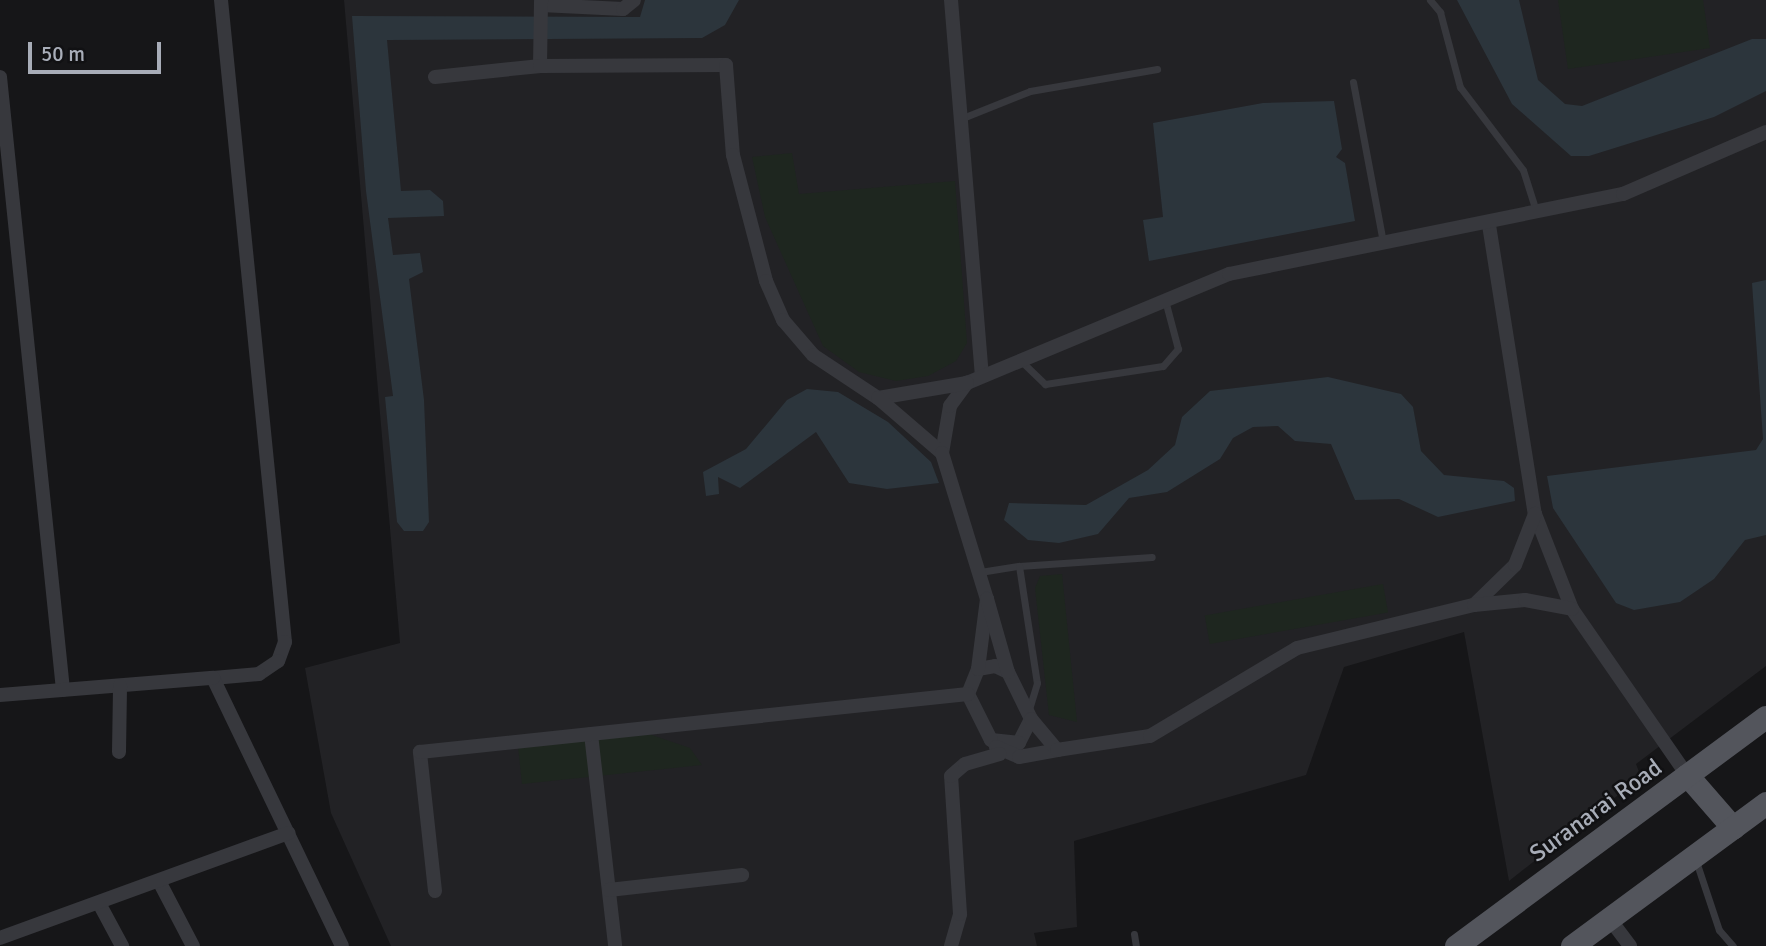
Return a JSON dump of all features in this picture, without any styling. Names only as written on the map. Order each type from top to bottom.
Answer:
[{"type":"main road","name":"Suranarai Road","points":[[1456,946],[1766,717]]},
{"type":"main road","points":[[1687,775],[1733,828]]},
{"type":"main road","points":[[1572,946],[1766,803]]},
{"type":"street","points":[[0,695],[258,674],[278,662],[285,642],[221,0]]},
{"type":"street","points":[[540,66],[541,4],[623,9],[634,0]]},
{"type":"street","points":[[951,0],[982,375]]},
{"type":"street","points":[[435,77],[540,66],[726,65],[733,155],[766,281],[783,320],[813,355],[878,398],[942,453]]},
{"type":"street","points":[[0,77],[63,690]]},
{"type":"street","points":[[878,398],[967,383],[1163,296],[1229,274],[1383,242],[1489,225],[1623,194],[1766,132]]},
{"type":"street","points":[[1489,225],[1535,514],[1572,609],[1687,775]]},
{"type":"street","points":[[967,383],[950,406],[942,453],[1008,672],[1029,716],[1057,750]]},
{"type":"street","points":[[1474,605],[1515,565],[1535,514]]},
{"type":"street","points":[[987,600],[978,669],[968,694],[1000,754]]},
{"type":"street","points":[[951,946],[960,914],[951,776],[965,764],[1000,754],[1057,750],[1150,736],[1297,648],[1474,605],[1525,600],[1572,609]]},
{"type":"street","points":[[978,669],[1008,672]]},
{"type":"street","points":[[213,678],[342,946]]},
{"type":"street","points":[[119,752],[120,686]]},
{"type":"street","points":[[435,891],[420,752],[968,694]]},
{"type":"street","points":[[991,740],[1019,743],[1029,716]]},
{"type":"street","points":[[591,734],[615,946]]},
{"type":"street","points":[[0,938],[100,905],[288,833]]},
{"type":"street","points":[[608,890],[742,875]]},
{"type":"street","points":[[160,883],[193,946]]},
{"type":"street","points":[[100,905],[122,946]]},
{"type":"street","points":[[1609,918],[1630,946]]},
{"type":"lane","points":[[1430,0],[1440,12],[1461,87],[1523,170],[1537,215]]},
{"type":"lane","points":[[960,119],[1030,91],[1157,69]]},
{"type":"lane","points":[[1353,82],[1383,242]]},
{"type":"lane","points":[[1019,358],[1045,384],[1163,366],[1178,349],[1163,296]]},
{"type":"lane","points":[[980,572],[1019,566],[1152,557]]},
{"type":"lane","points":[[1019,566],[1037,682],[1029,716]]},
{"type":"lane","points":[[1694,856],[1720,930],[1733,946]]},
{"type":"lane","points":[[1134,934],[1136,946]]},
{"type":"shaded area","points":[[344,0],[1766,0],[1766,666],[1636,764],[1641,777],[1509,881],[1464,632],[1344,667],[1306,775],[1074,841],[1077,927],[1034,933],[1037,946],[391,946],[331,813],[305,668],[400,643]]},
{"type":"shaded area","points":[[645,0],[739,0],[725,25],[702,38],[387,40],[401,191],[430,190],[443,201],[444,216],[388,218],[393,255],[420,253],[423,272],[409,279],[424,400],[429,522],[423,531],[404,531],[397,522],[385,397],[393,396],[366,191],[352,16],[640,17]]},
{"type":"shaded area","points":[[1457,0],[1519,0],[1538,80],[1565,104],[1582,106],[1752,39],[1766,39],[1766,91],[1714,117],[1589,156],[1571,156],[1512,104]]},
{"type":"shaded area","points":[[1558,0],[1703,0],[1710,48],[1568,69]]},
{"type":"shaded area","points":[[1334,101],[1342,149],[1336,157],[1345,163],[1355,221],[1149,261],[1143,220],[1163,217],[1153,123],[1263,103]]},
{"type":"shaded area","points":[[792,153],[799,194],[955,181],[967,343],[956,361],[928,376],[896,381],[859,372],[823,346],[765,217],[752,157]]},
{"type":"shaded area","points":[[1766,280],[1766,535],[1745,540],[1714,579],[1680,602],[1634,610],[1616,603],[1553,508],[1547,476],[1756,450],[1763,439],[1752,283]]},
{"type":"shaded area","points":[[1328,377],[1401,394],[1413,407],[1421,451],[1444,475],[1504,481],[1514,488],[1515,501],[1438,517],[1399,499],[1355,500],[1331,444],[1295,441],[1278,426],[1253,427],[1233,438],[1220,459],[1167,492],[1129,498],[1098,534],[1059,543],[1028,540],[1004,520],[1009,503],[1086,505],[1148,470],[1175,445],[1182,417],[1210,391]]},
{"type":"shaded area","points":[[807,389],[838,392],[888,422],[931,462],[939,483],[887,489],[849,483],[816,432],[740,488],[718,477],[719,494],[706,496],[703,472],[746,449],[787,400]]},
{"type":"shaded area","points":[[1062,574],[1077,722],[1049,715],[1035,588],[1040,576]]},
{"type":"shaded area","points":[[1383,584],[1388,613],[1210,644],[1205,615]]},
{"type":"shaded area","points":[[643,732],[690,748],[702,765],[522,784],[518,746]]}]
